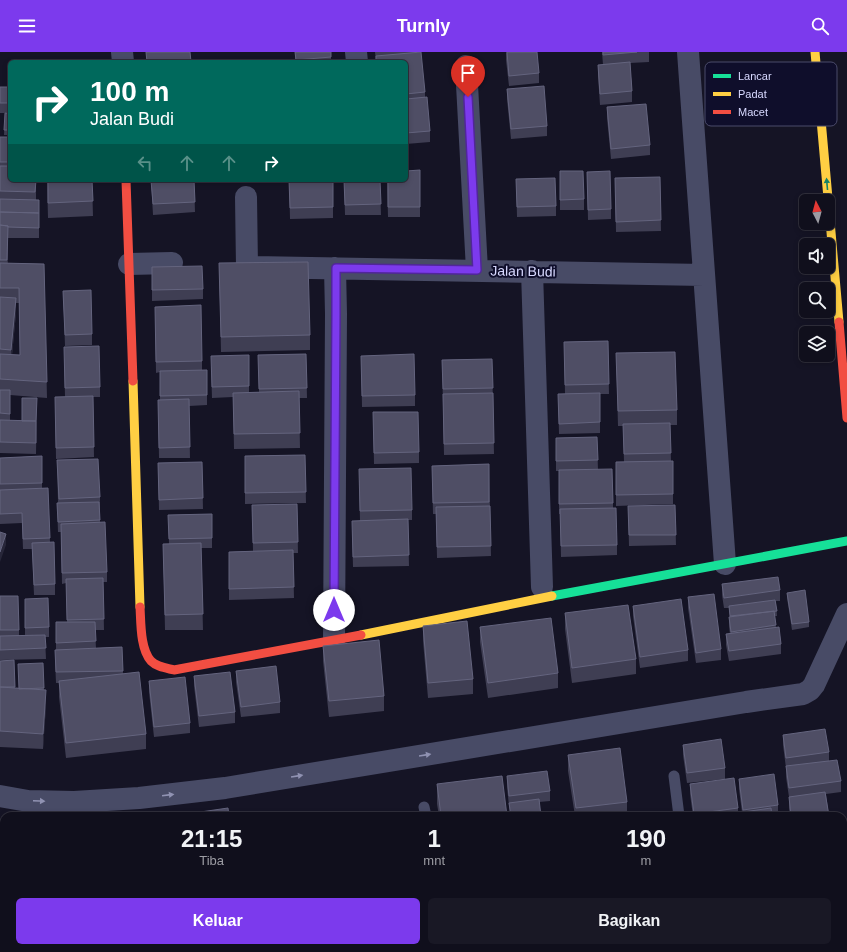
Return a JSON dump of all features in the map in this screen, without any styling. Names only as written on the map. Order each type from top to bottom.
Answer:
[{"type":"main road","points":[[815,52],[816,62]]},
{"type":"main road","points":[[821,126],[847,418]]},
{"type":"main road","points":[[126,182],[141,625],[147,656],[154,664],[164,669],[174,670],[334,641],[543,598],[847,541]]},
{"type":"street","points":[[688,52],[725,564]]},
{"type":"street","points":[[466,66],[477,270]]},
{"type":"street","name":"Jalan Budi","points":[[246,197],[247,267],[704,274]]},
{"type":"street","points":[[129,264],[172,263]]},
{"type":"street","points":[[334,641],[336,268]]},
{"type":"street","points":[[532,271],[542,587]]},
{"type":"street","points":[[0,796],[28,801],[74,802],[139,798],[217,789],[746,702],[803,694],[810,690],[814,685],[847,614]]},
{"type":"lane","points":[[674,776],[678,812]]},
{"type":"building","points":[[146,52],[190,52],[191,60],[147,60]]},
{"type":"building","points":[[295,52],[331,52],[331,57],[296,60]]},
{"type":"building","points":[[421,52],[425,92],[408,94],[408,60],[376,60],[376,56]]},
{"type":"building","points":[[507,52],[537,52],[539,73],[509,76]]},
{"type":"building","points":[[603,52],[637,52],[603,55]]},
{"type":"building","points":[[630,62],[632,91],[600,94],[598,65]]},
{"type":"building","points":[[544,86],[547,126],[511,129],[507,89]]},
{"type":"building","points":[[0,87],[8,87],[8,103],[0,103]]},
{"type":"building","points":[[427,97],[430,131],[408,133],[408,99]]},
{"type":"building","points":[[646,104],[650,145],[611,149],[607,107]]},
{"type":"building","points":[[5,113],[8,114],[8,130],[4,130]]},
{"type":"building","points":[[0,137],[8,137],[8,162],[0,162]]},
{"type":"building","points":[[0,166],[8,166],[8,182],[36,182],[35,192],[0,191]]},
{"type":"building","points":[[420,170],[420,207],[388,207],[388,182],[408,182],[408,171]]},
{"type":"building","points":[[560,171],[583,171],[584,199],[560,200]]},
{"type":"building","points":[[610,171],[611,209],[588,210],[587,172]]},
{"type":"building","points":[[660,177],[661,220],[616,222],[615,178]]},
{"type":"building","points":[[555,178],[556,206],[517,207],[516,179]]},
{"type":"building","points":[[48,182],[92,182],[93,201],[48,203]]},
{"type":"building","points":[[151,182],[194,182],[195,202],[153,204]]},
{"type":"building","points":[[289,182],[333,182],[333,207],[290,208]]},
{"type":"building","points":[[344,182],[380,182],[381,204],[345,205]]},
{"type":"building","points":[[0,199],[39,200],[39,213],[0,212]]},
{"type":"building","points":[[0,212],[39,213],[39,228],[8,227],[0,225]]},
{"type":"building","points":[[0,225],[8,226],[7,260],[0,260]]},
{"type":"building","points":[[308,262],[310,335],[221,337],[219,263]]},
{"type":"building","points":[[0,263],[44,264],[47,382],[0,379],[0,354],[20,355],[19,288],[0,288]]},
{"type":"building","points":[[202,266],[203,289],[152,290],[152,267]]},
{"type":"building","points":[[91,290],[92,334],[65,335],[63,291]]},
{"type":"building","points":[[0,297],[16,298],[11,350],[0,349]]},
{"type":"building","points":[[201,305],[202,361],[156,362],[155,307]]},
{"type":"building","points":[[608,341],[609,384],[565,385],[564,342]]},
{"type":"building","points":[[99,346],[100,387],[65,388],[64,347]]},
{"type":"building","points":[[675,352],[677,410],[618,411],[616,353]]},
{"type":"building","points":[[306,354],[307,388],[259,389],[258,355]]},
{"type":"building","points":[[414,354],[415,395],[362,396],[361,356]]},
{"type":"building","points":[[249,355],[249,386],[212,387],[211,356]]},
{"type":"building","points":[[492,359],[493,388],[443,389],[442,360]]},
{"type":"building","points":[[207,370],[207,395],[160,396],[160,371]]},
{"type":"building","points":[[0,390],[10,390],[10,414],[0,413]]},
{"type":"building","points":[[299,391],[300,433],[234,434],[233,393]]},
{"type":"building","points":[[493,393],[494,443],[444,444],[443,394]]},
{"type":"building","points":[[600,393],[600,422],[559,424],[558,394]]},
{"type":"building","points":[[93,396],[94,447],[56,448],[55,397]]},
{"type":"building","points":[[22,398],[37,398],[36,421],[22,421]]},
{"type":"building","points":[[189,399],[190,447],[159,448],[158,400]]},
{"type":"building","points":[[373,412],[418,412],[419,452],[374,453]]},
{"type":"building","points":[[0,420],[36,421],[36,443],[0,442]]},
{"type":"building","points":[[670,423],[671,453],[624,454],[623,424]]},
{"type":"building","points":[[597,437],[598,460],[556,461],[556,438]]},
{"type":"building","points":[[305,455],[306,492],[245,493],[245,456]]},
{"type":"building","points":[[42,456],[42,483],[0,484],[0,458]]},
{"type":"building","points":[[98,459],[100,497],[59,499],[57,460]]},
{"type":"building","points":[[673,461],[673,494],[616,495],[616,462]]},
{"type":"building","points":[[202,462],[203,498],[159,500],[158,463]]},
{"type":"building","points":[[489,464],[489,502],[433,503],[432,466]]},
{"type":"building","points":[[411,468],[412,510],[360,511],[359,469]]},
{"type":"building","points":[[612,469],[613,503],[559,504],[559,470]]},
{"type":"building","points":[[48,488],[50,538],[23,539],[22,513],[0,514],[0,490]]},
{"type":"building","points":[[99,502],[100,520],[58,522],[57,503]]},
{"type":"building","points":[[297,504],[298,542],[253,543],[252,505]]},
{"type":"building","points":[[675,505],[676,535],[629,535],[628,506]]},
{"type":"building","points":[[490,506],[491,546],[437,547],[436,507]]},
{"type":"building","points":[[616,508],[617,545],[561,546],[560,509]]},
{"type":"building","points":[[212,514],[212,538],[169,539],[168,515]]},
{"type":"building","points":[[408,519],[409,555],[353,557],[352,521]]},
{"type":"building","points":[[105,522],[107,572],[62,573],[61,524]]},
{"type":"building","points":[[0,532],[6,534],[0,552]]},
{"type":"building","points":[[54,542],[55,584],[34,585],[32,543]]},
{"type":"building","points":[[201,543],[203,614],[165,615],[163,544]]},
{"type":"building","points":[[293,550],[294,587],[229,589],[229,552]]},
{"type":"building","points":[[778,577],[780,590],[724,598],[722,584]]},
{"type":"building","points":[[103,578],[104,619],[67,620],[66,579]]},
{"type":"building","points":[[805,590],[809,622],[792,624],[787,593]]},
{"type":"building","points":[[714,594],[721,649],[696,653],[688,597]]},
{"type":"building","points":[[0,596],[18,596],[19,630],[0,630]]},
{"type":"building","points":[[48,598],[49,627],[25,628],[25,599]]},
{"type":"building","points":[[681,599],[688,650],[640,657],[633,606]]},
{"type":"building","points":[[775,600],[777,611],[730,616],[729,606]]},
{"type":"building","points":[[628,605],[636,659],[572,668],[565,613]]},
{"type":"building","points":[[774,611],[776,625],[731,632],[729,617]]},
{"type":"building","points":[[551,618],[558,673],[488,683],[480,627]]},
{"type":"building","points":[[467,621],[473,679],[428,683],[423,626]]},
{"type":"building","points":[[56,622],[95,622],[96,641],[56,643]]},
{"type":"building","points":[[779,627],[781,644],[729,651],[726,634]]},
{"type":"building","points":[[45,635],[46,648],[0,650],[0,636]]},
{"type":"building","points":[[379,640],[384,696],[329,701],[323,646]]},
{"type":"building","points":[[122,647],[123,671],[56,672],[55,650]]},
{"type":"building","points":[[14,660],[15,687],[0,687],[0,661]]},
{"type":"building","points":[[43,663],[44,688],[19,689],[18,664]]},
{"type":"building","points":[[276,666],[280,702],[241,707],[236,671]]},
{"type":"building","points":[[139,672],[146,734],[66,743],[59,681]]},
{"type":"building","points":[[230,672],[235,712],[199,716],[194,676]]},
{"type":"building","points":[[185,677],[190,723],[154,727],[149,681]]},
{"type":"building","points":[[0,687],[46,690],[43,734],[0,731]]},
{"type":"building","points":[[825,729],[829,752],[786,758],[783,735]]},
{"type":"building","points":[[721,739],[725,768],[687,773],[683,745]]},
{"type":"building","points":[[620,748],[627,802],[576,808],[568,755]]},
{"type":"building","points":[[837,760],[841,781],[789,788],[786,766]]},
{"type":"building","points":[[547,771],[550,791],[509,796],[507,776]]},
{"type":"building","points":[[774,774],[778,805],[743,810],[739,779]]},
{"type":"building","points":[[502,776],[506,812],[440,812],[437,784]]},
{"type":"building","points":[[734,778],[738,808],[709,812],[694,812],[690,784]]},
{"type":"building","points":[[825,792],[828,812],[791,812],[789,797]]},
{"type":"building","points":[[539,799],[541,812],[510,812],[509,803]]},
{"type":"building","points":[[228,808],[228,812],[200,812]]},
{"type":"building","points":[[771,808],[772,812],[744,812]]},
{"type":"traffic: fast","points":[[552,596],[847,541]]},
{"type":"traffic: slow","points":[[815,52],[816,62]]},
{"type":"traffic: slow","points":[[822,126],[839,322]]},
{"type":"traffic: slow","points":[[133,381],[140,607]]},
{"type":"traffic: slow","points":[[361,635],[552,596]]},
{"type":"traffic: jam","points":[[126,182],[133,381]]},
{"type":"traffic: jam","points":[[839,322],[847,418]]},
{"type":"traffic: jam","points":[[140,607],[143,643],[147,656],[156,665],[174,670],[361,635]]},
{"type":"route","points":[[334,610],[336,268],[477,270],[468,97]]}]
